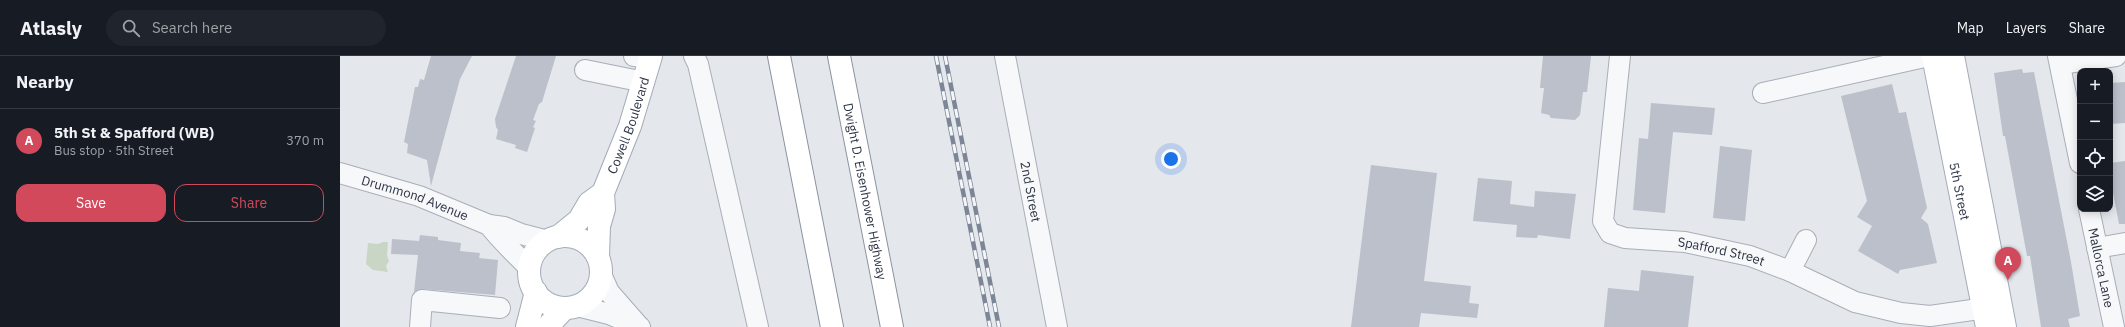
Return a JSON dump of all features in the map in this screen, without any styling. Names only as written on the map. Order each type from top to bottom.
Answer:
[{"type":"main road","points":[[779,56],[832,327]]},
{"type":"main road","name":"Dwight D. Eisenhower Highway","points":[[839,56],[892,327]]},
{"type":"main road","name":"5th Street","points":[[1933,56],[1990,314],[2005,327]]},
{"type":"main road","name":"5th Street","points":[[1953,56],[1990,314]]},
{"type":"main road","name":"Cowell Boulevard","points":[[599,265],[599,226],[604,209],[603,193],[630,126],[644,82],[645,57]]},
{"type":"main road","name":"Cowell Boulevard","points":[[553,239],[579,220],[589,203],[603,193]]},
{"type":"main road","points":[[547,327],[571,307],[587,300],[595,291],[599,265],[591,247],[582,240],[570,236],[553,239],[538,248],[530,269],[531,281],[536,292],[544,300],[554,306],[571,307]]},
{"type":"main road","points":[[527,327],[536,292]]},
{"type":"street","points":[[694,56],[700,72],[758,327]]},
{"type":"street","name":"2nd Street","points":[[1004,56],[1058,327]]},
{"type":"street","name":"Spafford Street","points":[[1620,56],[1603,221],[1610,233],[1625,238],[1686,242],[1750,256],[1790,271],[1854,302],[1901,313],[1930,316],[1990,314]]},
{"type":"street","points":[[1763,93],[1929,56]]},
{"type":"street","points":[[2077,148],[2059,60],[2116,56]]},
{"type":"street","points":[[585,70],[644,82]]},
{"type":"street","name":"Drummond Avenue","points":[[340,173],[419,196],[489,225],[504,227],[521,234],[553,239]]},
{"type":"street","name":"Mallorca Lane","points":[[2091,212],[2114,327]]},
{"type":"street","name":"Drummond Avenue","points":[[489,225],[499,238],[530,269]]},
{"type":"street","points":[[1790,271],[1806,240]]},
{"type":"street","points":[[2098,248],[2125,244]]},
{"type":"street","points":[[599,265],[609,292],[629,312],[640,327]]},
{"type":"street","points":[[420,327],[422,300],[500,308]]},
{"type":"street","points":[[571,307],[603,312],[640,327]]},
{"type":"green space","points":[[388,242],[387,255],[389,261],[386,266],[388,272],[373,270],[366,264],[368,243],[378,244]]},
{"type":"building","points":[[431,56],[472,56],[460,79],[431,186],[427,160],[407,153],[408,144],[404,142],[415,87],[418,87],[420,79],[424,80]]},
{"type":"building","points":[[516,56],[556,56],[542,102],[539,104],[533,120],[536,121],[533,127],[535,128],[527,152],[515,148],[516,145],[496,139],[498,130],[495,119]]},
{"type":"building","points":[[1543,56],[1591,56],[1587,92],[1583,92],[1580,115],[1575,120],[1551,118],[1549,115],[1541,113],[1544,88],[1540,88]]},
{"type":"building","points":[[2022,69],[2023,73],[2034,72],[2071,262],[2080,316],[2068,319],[2070,327],[2041,327],[2030,256],[2027,256],[2005,136],[2003,136],[1994,73]]},
{"type":"building","points":[[2125,82],[2125,123],[2113,124],[2113,83]]},
{"type":"building","points":[[1892,84],[1899,113],[1906,112],[1927,208],[1921,218],[1928,224],[1937,263],[1900,270],[1898,274],[1858,251],[1872,226],[1857,217],[1867,201],[1841,96]]},
{"type":"building","points":[[1651,103],[1715,108],[1712,135],[1673,132],[1665,213],[1633,210],[1639,138],[1648,139]]},
{"type":"building","points":[[1720,146],[1752,150],[1745,221],[1713,218]]},
{"type":"building","points":[[2125,161],[2125,224],[2119,224],[2113,193],[2113,163]]},
{"type":"building","points":[[1371,165],[1437,173],[1424,281],[1471,286],[1469,303],[1479,304],[1477,318],[1421,313],[1419,327],[1351,327]]},
{"type":"building","points":[[1478,178],[1512,181],[1510,204],[1534,207],[1535,191],[1576,194],[1570,239],[1538,235],[1537,238],[1516,237],[1517,225],[1473,221]]},
{"type":"building","points":[[420,235],[438,237],[438,240],[461,243],[460,251],[480,253],[479,258],[498,260],[495,295],[423,289],[414,292],[418,255],[391,254],[392,239],[419,241]]},
{"type":"building","points":[[1641,270],[1694,276],[1688,327],[1604,327],[1608,288],[1639,291]]},
{"type":"railway","points":[[936,56],[990,327]]},
{"type":"railway","points":[[945,56],[999,327]]},
{"type":"place","name":"5th St & Spafford (WB)","points":[[2008,280]]}]
